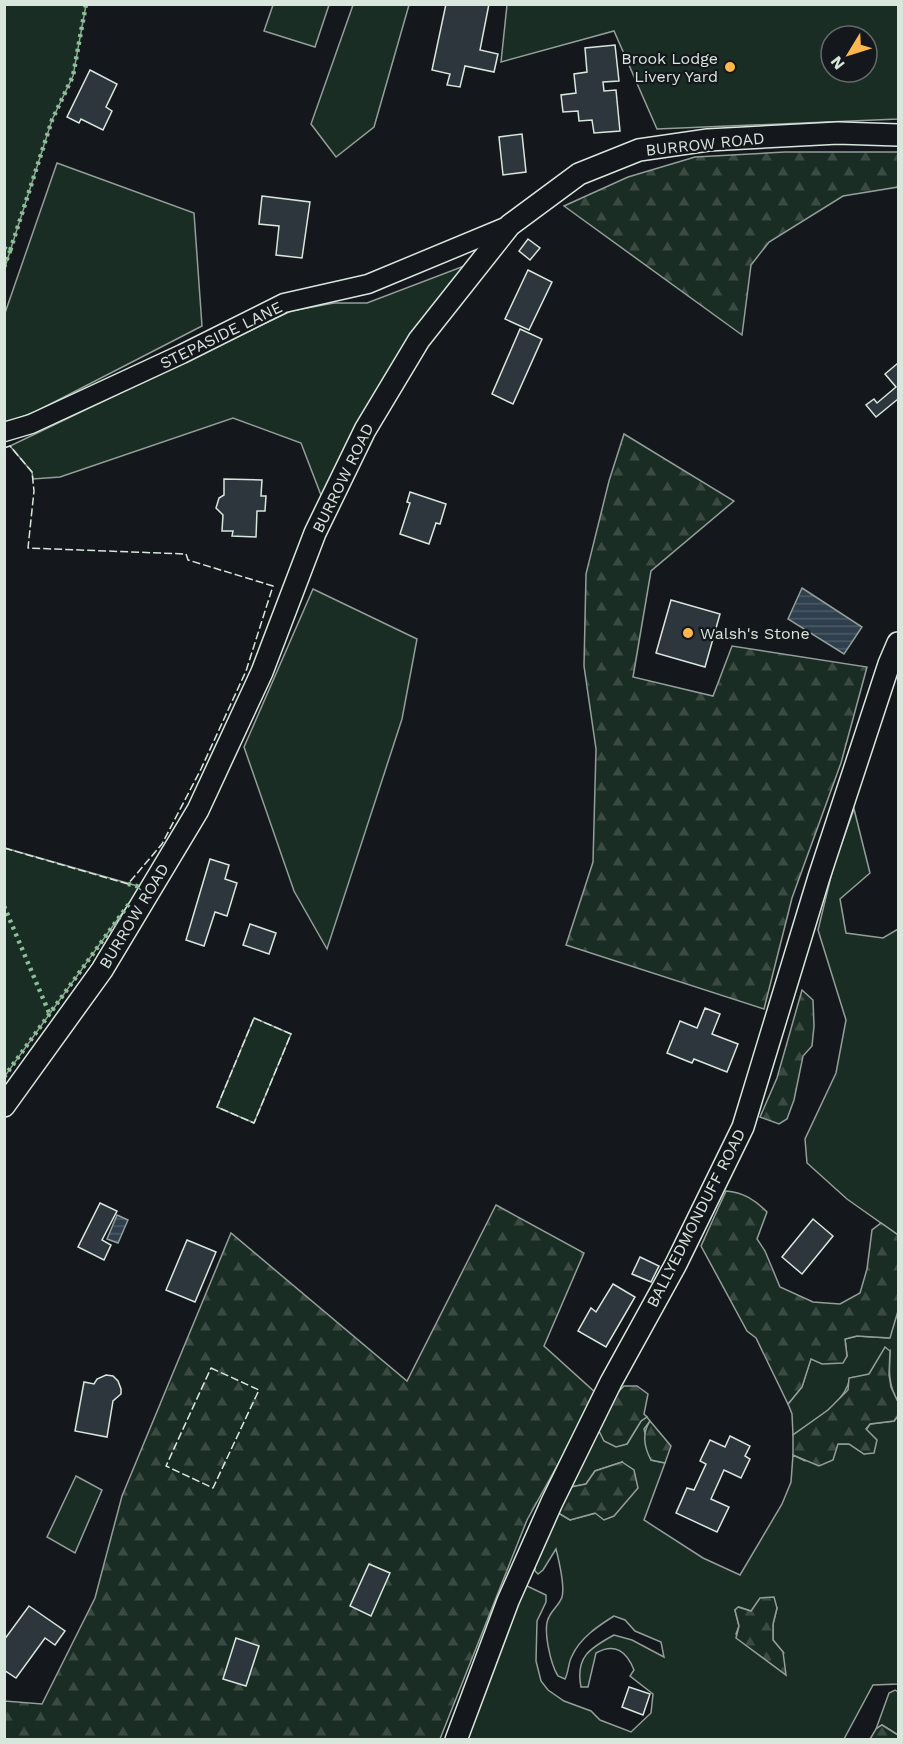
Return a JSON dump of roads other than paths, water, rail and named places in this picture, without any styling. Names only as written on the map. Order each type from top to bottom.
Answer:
[{"type":"street","name":"BURROW ROAD","points":[[4,1106],[102,970],[198,810],[262,672],[315,533],[365,430],[419,340],[510,225],[579,174],[639,150],[708,140],[838,133],[898,135]]},
{"type":"street","name":"STEPASIDE LANE","points":[[4,432],[31,424],[284,303],[368,284],[510,225]]},
{"type":"street","name":"BALLYEDMONDUFF ROAD","points":[[456,1740],[508,1601],[552,1502],[611,1382],[676,1264],[743,1127],[819,877],[889,664],[898,643]]},
{"type":"water","points":[[802,588],[862,627],[844,654],[788,619]]},
{"type":"water","points":[[117,1215],[128,1220],[118,1243],[107,1239]]},
{"type":"place","name":"Brook Lodge Livery Yard","points":[[730,67]]},
{"type":"place","name":"Walsh's Stone","points":[[688,633]]}]
